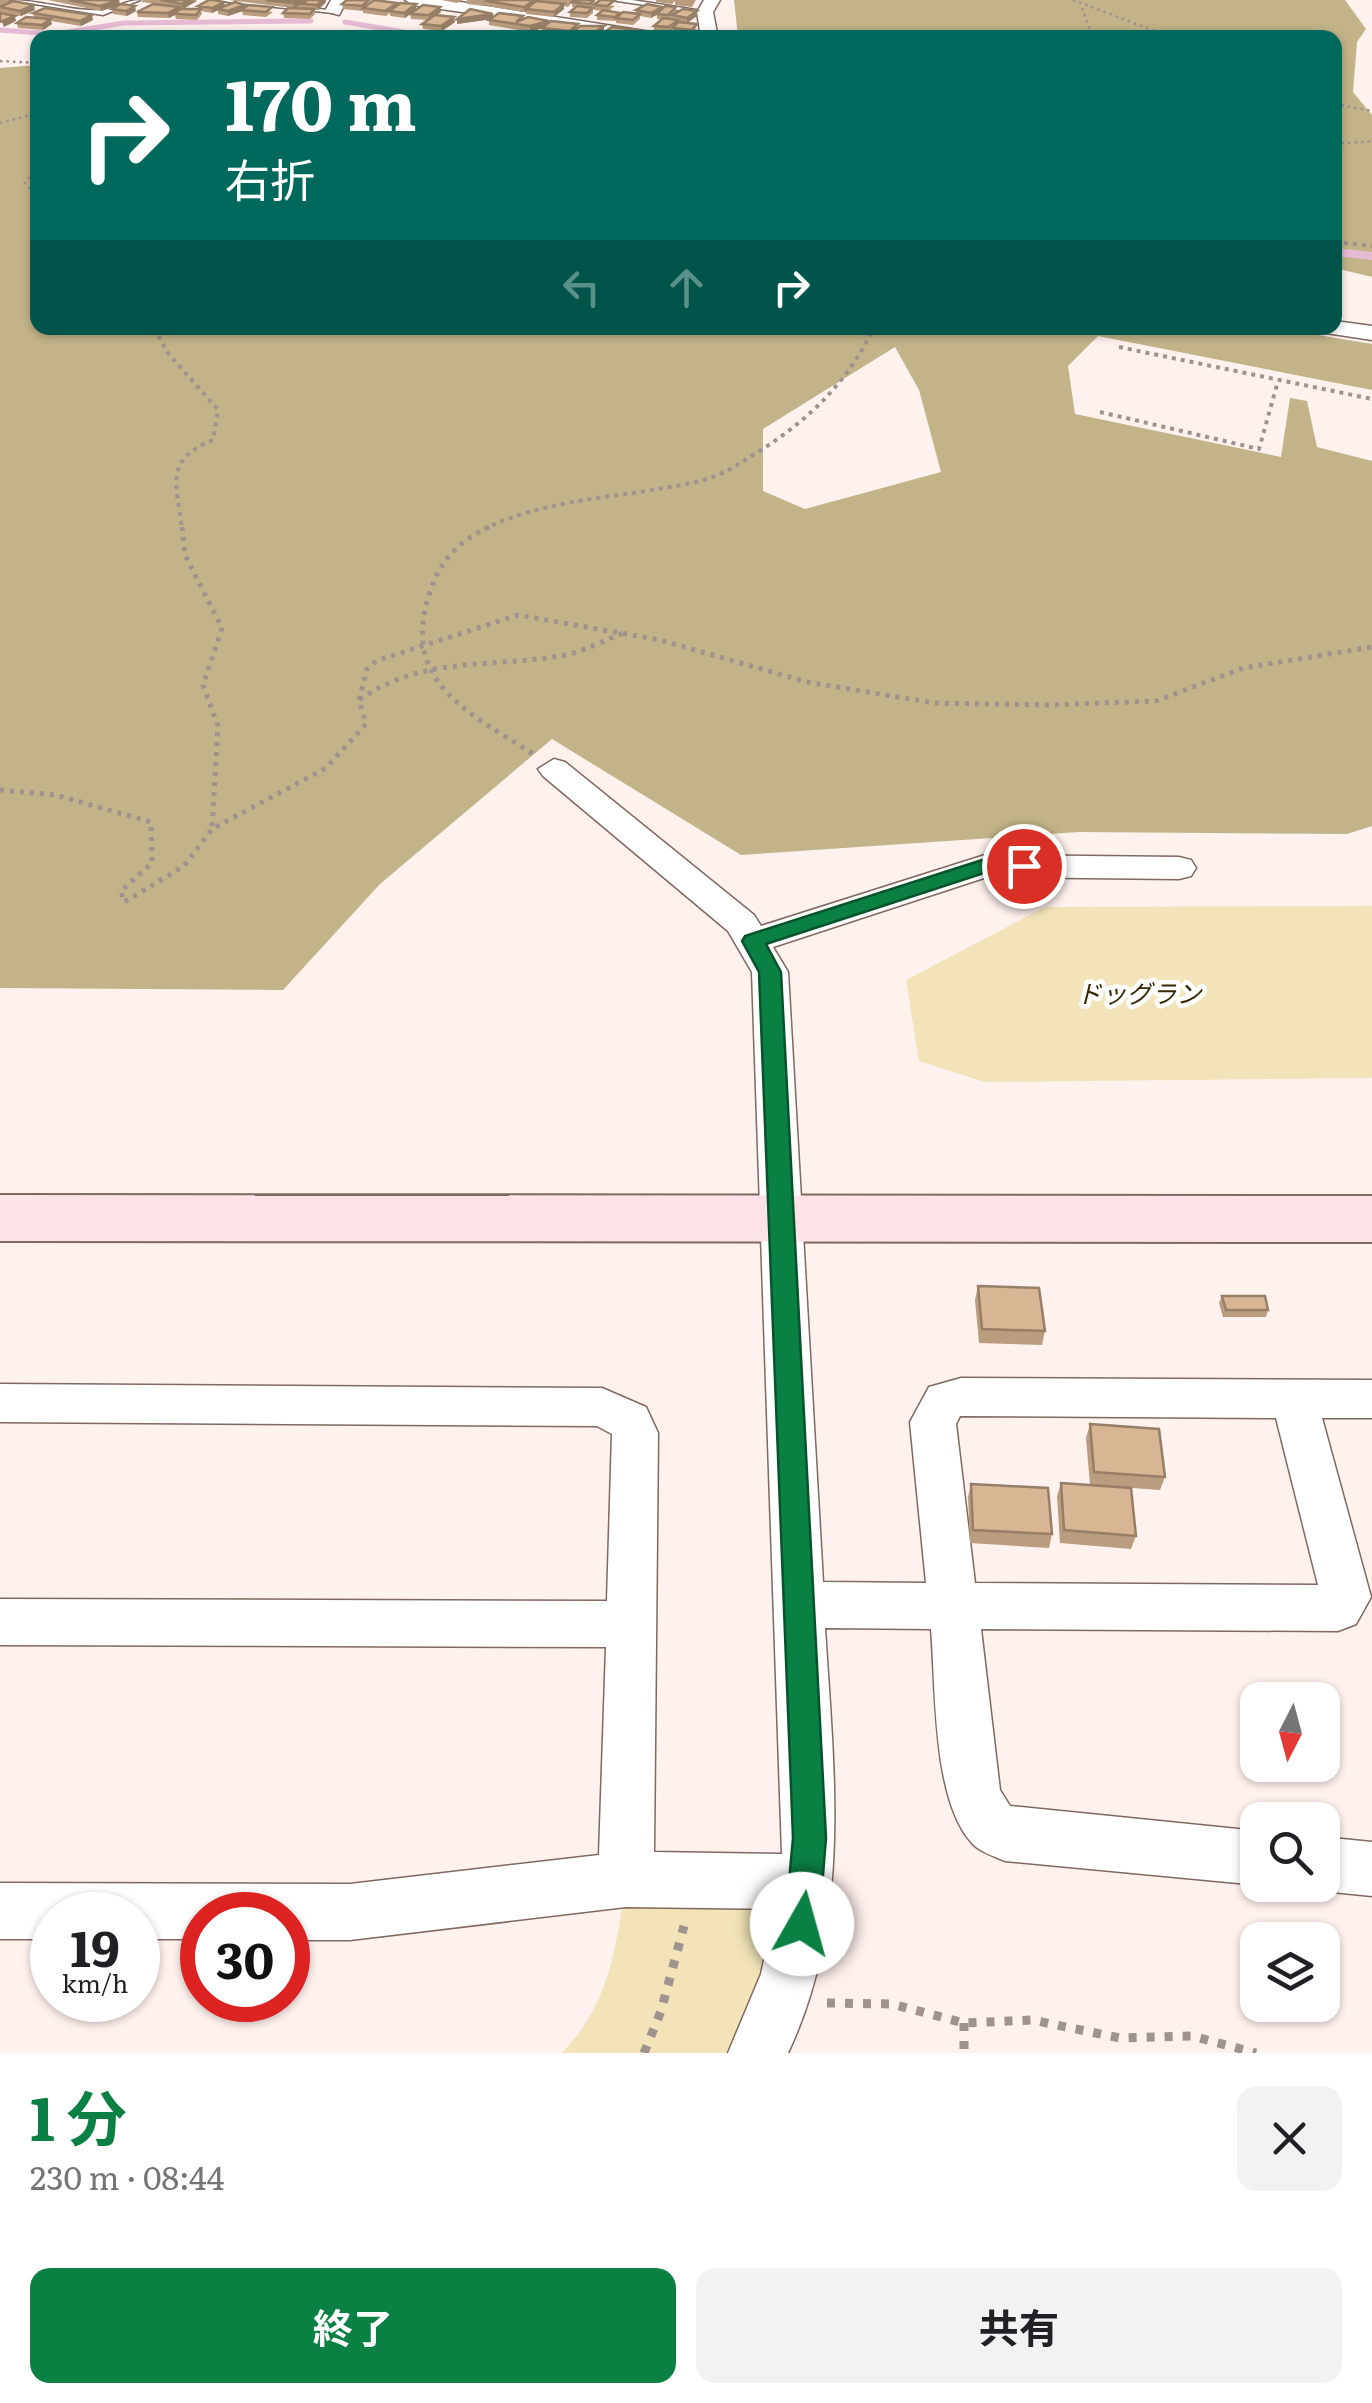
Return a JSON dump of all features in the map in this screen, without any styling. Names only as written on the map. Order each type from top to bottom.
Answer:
[{"type":"street","points":[[412,0],[465,3],[632,30]]},
{"type":"street","points":[[1342,329],[1372,333]]},
{"type":"street","points":[[554,769],[712,896],[753,941],[770,972],[810,1838],[807,1882],[786,2000],[757,2053]]},
{"type":"street","points":[[753,941],[985,866],[1179,868]]},
{"type":"street","points":[[0,1218],[1372,1256]]},
{"type":"street","points":[[0,1250],[785,1237],[1372,1219]]},
{"type":"street","points":[[1240,1856],[1006,1834],[991,1825],[974,1798],[933,1422],[945,1401],[961,1397],[1372,1398]]},
{"type":"street","points":[[800,1606],[1338,1608],[1346,1597],[1294,1399]]},
{"type":"street","points":[[0,1404],[602,1406],[630,1420],[635,1433],[626,1879]]},
{"type":"street","points":[[0,1622],[630,1624]]},
{"type":"street","points":[[1340,1866],[1372,1869]]},
{"type":"street","points":[[0,1911],[350,1912],[626,1879],[807,1882]]},
{"type":"lane","points":[[14,0],[103,14],[136,0]]},
{"type":"lane","points":[[214,0],[336,6]]},
{"type":"lane","points":[[615,0],[708,6]]},
{"type":"path","points":[[1073,0],[1150,30]]},
{"type":"path","points":[[1082,6],[1091,30]]},
{"type":"path","points":[[0,61],[30,63]]},
{"type":"path","points":[[1342,105],[1372,111]]},
{"type":"path","points":[[0,123],[30,115]]},
{"type":"path","points":[[1342,143],[1372,141]]},
{"type":"path","points":[[1342,243],[1372,246]]},
{"type":"path","points":[[158,335],[168,353],[218,410],[213,440],[188,450],[175,470],[185,555],[222,628],[203,685],[218,726],[212,829]]},
{"type":"path","points":[[554,769],[459,702],[426,668],[419,644],[426,600],[434,580],[465,537],[521,515],[741,468],[837,391],[870,335]]},
{"type":"path","points":[[1119,347],[1372,399]]},
{"type":"path","points":[[1100,412],[1259,449],[1278,381]]},
{"type":"path","points":[[0,790],[56,795],[151,822],[158,853],[147,873],[121,891],[124,902],[184,866],[212,829],[326,768],[366,724],[359,700],[367,669],[419,644],[518,615],[626,632],[807,682],[934,702],[1156,702],[1243,668],[1372,646]]},
{"type":"path","points":[[359,700],[381,681],[426,668],[563,656],[626,632]]},
{"type":"path","points":[[644,2053],[682,1941],[689,1880]]},
{"type":"path","points":[[786,2000],[892,2004],[964,2023],[1032,2020],[1120,2038],[1192,2036],[1256,2053]]},
{"type":"path","points":[[964,2023],[964,2053]]},
{"type":"green space","name":"ドッグラン","points":[[1372,906],[1372,1078],[985,1082],[919,1061],[906,980],[1045,907]]},
{"type":"green space","points":[[745,1906],[764,1913],[776,1941],[733,2053],[562,2053],[597,2003],[615,1949],[622,1908]]},
{"type":"shaded area","points":[[734,0],[1345,0],[1366,29],[1357,42],[1353,92],[1372,115],[1372,277],[1342,270],[1342,30],[737,30]]},
{"type":"shaded area","points":[[30,66],[30,335],[1318,335],[1372,344],[1372,390],[1098,336],[1068,366],[1075,414],[1281,457],[1290,398],[1307,401],[1317,447],[1372,461],[1372,826],[1347,834],[1079,832],[741,855],[552,739],[380,884],[283,990],[0,988],[0,68]],"holes":[[[895,347],[919,390],[941,472],[805,509],[763,491],[763,429]]]},
{"type":"building","points":[[69,0],[119,0],[100,6]]},
{"type":"building","points":[[209,0],[224,2],[212,8],[198,6]]},
{"type":"building","points":[[307,0],[322,0],[317,5],[303,4]]},
{"type":"building","points":[[347,0],[369,0],[362,6],[342,4]]},
{"type":"building","points":[[374,0],[397,3],[385,11],[363,8]]},
{"type":"building","points":[[489,0],[528,0],[533,1],[524,7]]},
{"type":"building","points":[[600,0],[614,1],[607,6],[594,5]]},
{"type":"building","points":[[13,1],[34,5],[20,11],[0,7]]},
{"type":"building","points":[[536,1],[564,4],[554,12],[526,9]]},
{"type":"building","points":[[235,2],[245,5],[228,11],[217,9]]},
{"type":"building","points":[[401,3],[416,4],[404,13],[389,11]]},
{"type":"building","points":[[121,4],[135,6],[126,11],[112,9]]},
{"type":"building","points":[[153,4],[179,7],[168,13],[137,12]]},
{"type":"building","points":[[647,4],[662,7],[651,13],[636,10]]},
{"type":"building","points":[[248,5],[272,7],[266,12],[242,10]]},
{"type":"building","points":[[423,5],[440,7],[429,15],[410,14]]},
{"type":"building","points":[[577,6],[593,8],[587,13],[570,12]]},
{"type":"building","points":[[665,6],[676,7],[668,15],[657,14]]},
{"type":"building","points":[[45,8],[92,15],[80,21],[33,13]]},
{"type":"building","points":[[288,8],[314,9],[310,14],[283,13]]},
{"type":"building","points":[[180,9],[201,9],[196,15],[175,14]]},
{"type":"building","points":[[470,9],[493,14],[457,19]]},
{"type":"building","points":[[683,9],[697,11],[687,18],[672,15]]},
{"type":"building","points":[[603,10],[620,13],[615,17],[597,15]]},
{"type":"building","points":[[623,12],[640,14],[633,20],[616,18]]},
{"type":"building","points":[[0,13],[15,16],[0,22]]},
{"type":"building","points":[[499,13],[523,16],[516,22],[528,17],[549,21],[530,26],[489,20]]},
{"type":"building","points":[[435,15],[454,17],[441,26],[422,24]]},
{"type":"building","points":[[26,17],[50,19],[42,25],[17,23]]},
{"type":"building","points":[[663,18],[678,20],[669,27],[654,26]]},
{"type":"building","points":[[551,21],[578,24],[571,30],[542,28]]},
{"type":"building","points":[[678,22],[697,24],[692,30],[673,28]]},
{"type":"building","points":[[580,26],[604,26],[598,30],[575,30]]},
{"type":"building","points":[[978,1286],[1039,1288],[1045,1331],[982,1329]]},
{"type":"building","points":[[1222,1296],[1265,1296],[1268,1310],[1226,1310]]},
{"type":"building","points":[[1090,1424],[1159,1429],[1165,1477],[1094,1472]]},
{"type":"building","points":[[1061,1483],[1131,1488],[1136,1536],[1064,1530]]},
{"type":"building","points":[[971,1484],[1048,1488],[1052,1534],[973,1530]]},
{"type":"waterway","points":[[80,30],[124,23],[311,21]]},
{"type":"waterway","points":[[345,22],[392,30]]},
{"type":"waterway","points":[[0,30],[30,32]]},
{"type":"waterway","points":[[1342,253],[1372,256]]},
{"type":"route","points":[[802,1924],[810,1838],[783,1188],[770,972],[753,941],[985,866],[1024,866]]}]
